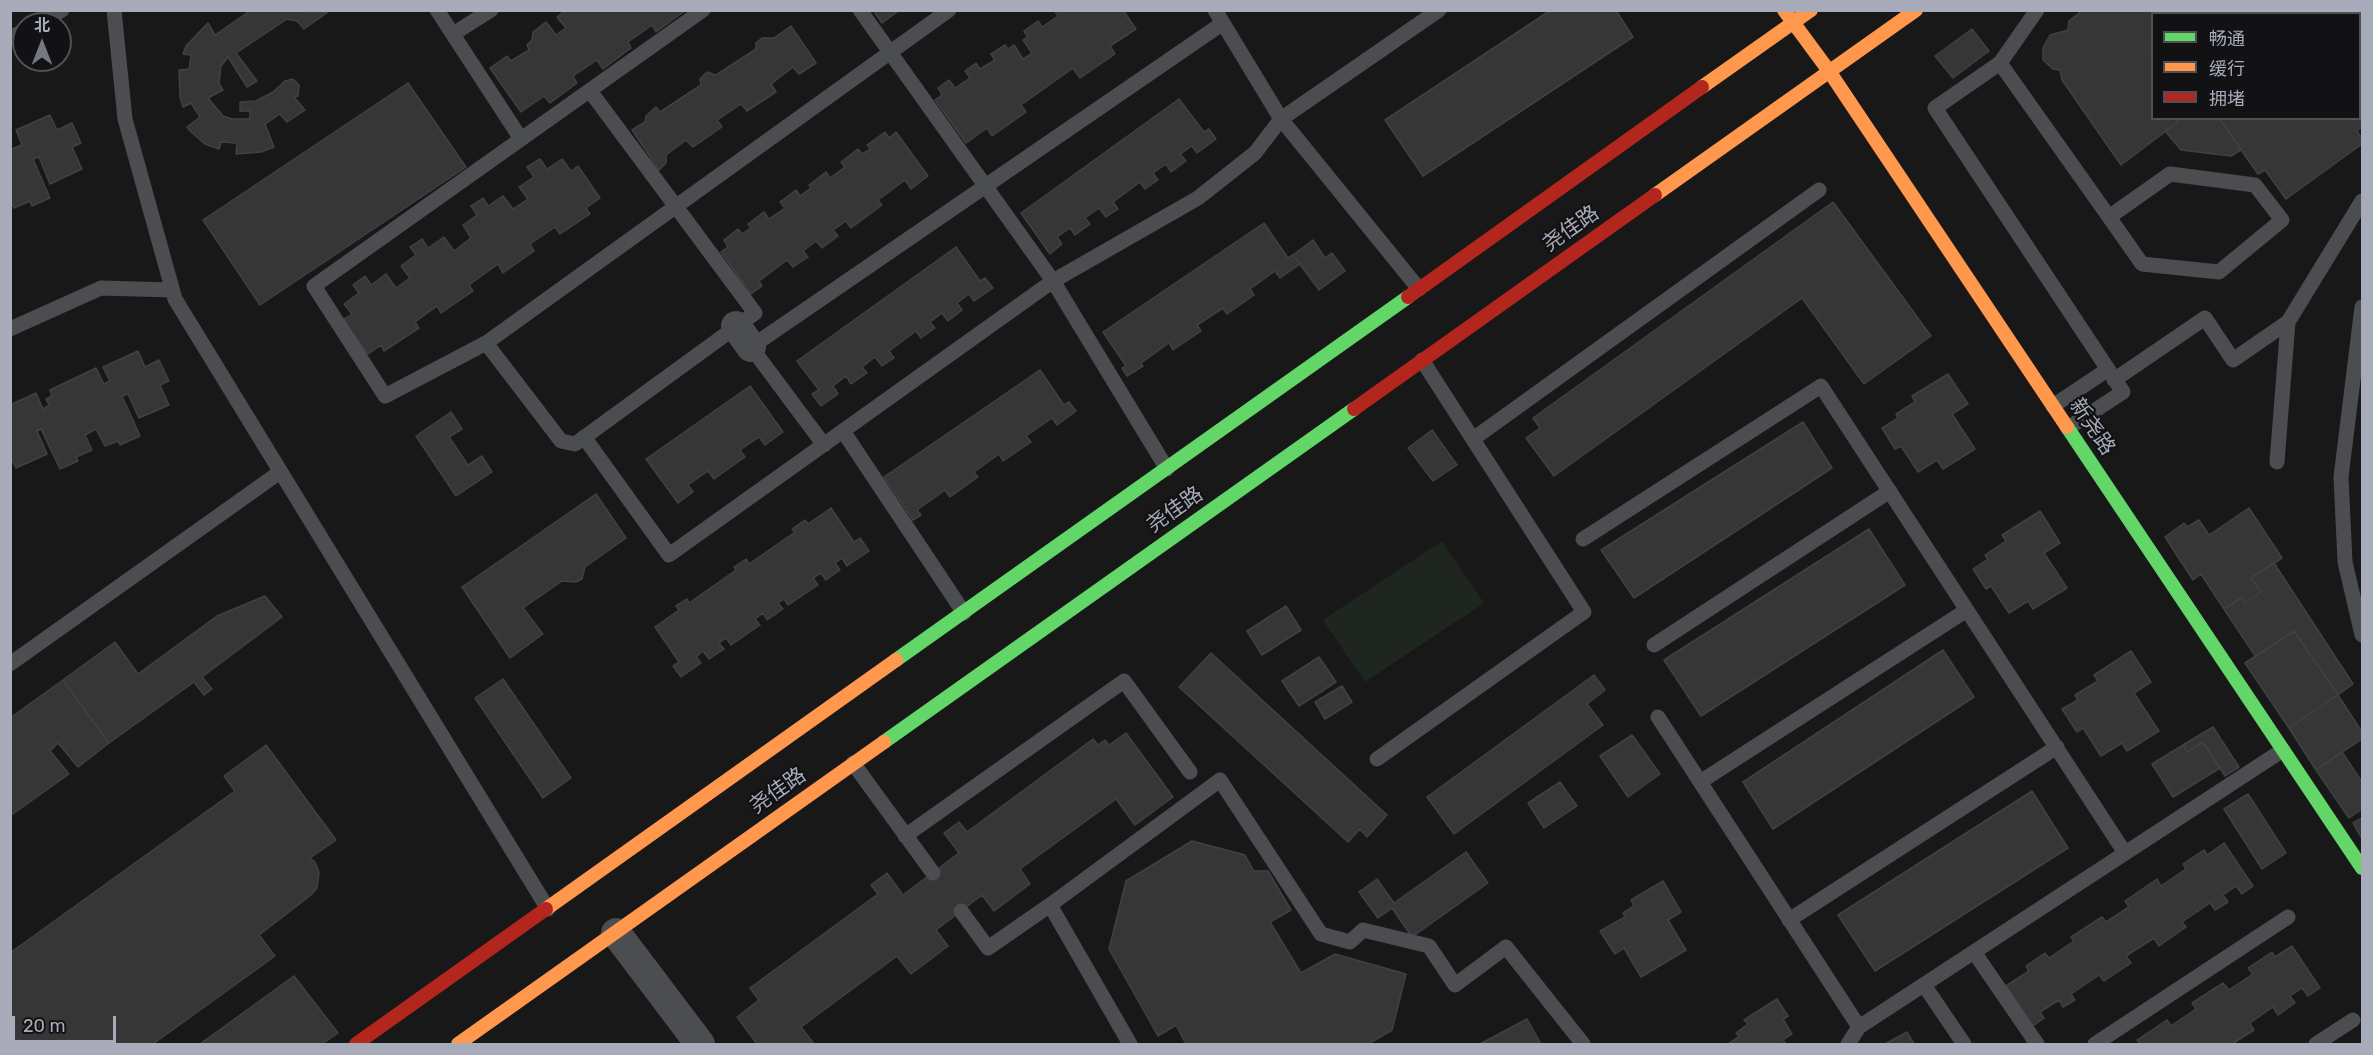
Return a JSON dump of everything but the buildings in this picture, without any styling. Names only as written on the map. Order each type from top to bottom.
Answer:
[{"type":"main road","name":"新尧路","points":[[1784,10],[1829,71],[2362,868]]},
{"type":"main road","name":"尧佳路","points":[[356,1044],[1811,10]]},
{"type":"main road","name":"尧佳路","points":[[458,1044],[1829,71],[1889,24],[1916,10]]},
{"type":"street","points":[[616,933],[700,1044]]},
{"type":"lane","points":[[114,10],[125,119],[175,300],[548,909]]},
{"type":"lane","points":[[437,10],[521,139]]},
{"type":"lane","points":[[453,34],[491,10]]},
{"type":"lane","points":[[703,10],[314,286],[386,396],[486,343],[949,10]]},
{"type":"lane","points":[[861,10],[889,53],[1053,281],[1167,469]]},
{"type":"lane","points":[[584,437],[669,555],[1053,281],[1198,198],[1254,153],[1281,119],[1438,10]]},
{"type":"lane","points":[[2037,10],[2000,63],[1935,108],[2122,393],[2068,428]]},
{"type":"lane","points":[[486,343],[561,441],[574,444],[986,186],[1219,17],[1281,119],[1419,289]]},
{"type":"lane","points":[[2000,63],[2142,264],[2219,272],[2282,220],[2255,185],[2170,174],[2109,217]]},
{"type":"lane","points":[[590,91],[755,313],[744,336]]},
{"type":"lane","points":[[1473,439],[1819,190]]},
{"type":"lane","points":[[2053,406],[2111,375],[2205,318],[2234,360],[2288,322],[2362,201]]},
{"type":"lane","points":[[10,330],[101,288],[172,290]]},
{"type":"lane","points":[[2362,307],[2341,477],[2345,562],[2362,635]]},
{"type":"lane","points":[[2277,462],[2288,322]]},
{"type":"lane","points":[[744,336],[824,445]]},
{"type":"lane","points":[[1377,759],[1584,612],[1422,360]]},
{"type":"lane","points":[[1583,539],[1821,386],[2126,853]]},
{"type":"lane","points":[[843,431],[964,613]]},
{"type":"lane","points":[[10,664],[280,472]]},
{"type":"lane","points":[[1654,645],[1890,491]]},
{"type":"lane","points":[[1700,782],[1967,610]]},
{"type":"lane","points":[[905,836],[1124,681],[1190,772]]},
{"type":"lane","points":[[1658,717],[1859,1027]]},
{"type":"lane","points":[[1789,920],[2057,747]]},
{"type":"lane","points":[[1848,1044],[1859,1027],[2283,750]]},
{"type":"lane","points":[[854,763],[933,873]]},
{"type":"lane","points":[[961,911],[988,948],[1220,780],[1321,934],[1350,942],[1364,930],[1429,946],[1455,986],[1506,947],[1583,1044]]},
{"type":"lane","points":[[1050,905],[1130,1044]]},
{"type":"lane","points":[[2095,1044],[2288,916]]},
{"type":"lane","points":[[1974,952],[2037,1044]]},
{"type":"lane","points":[[1924,985],[1964,1044]]},
{"type":"lane","points":[[2316,1044],[2353,1020]]},
{"type":"shaded area","points":[[1442,541],[1484,603],[1365,682],[1323,620]]},
{"type":"traffic: fast","points":[[896,660],[1408,297]]},
{"type":"traffic: fast","points":[[884,742],[1354,409]]},
{"type":"traffic: fast","points":[[2067,427],[2362,868]]},
{"type":"traffic: slow","points":[[1784,10],[1829,71],[2067,427]]},
{"type":"traffic: slow","points":[[1702,87],[1811,10]]},
{"type":"traffic: slow","points":[[1655,195],[1916,10]]},
{"type":"traffic: slow","points":[[546,909],[896,660]]},
{"type":"traffic: slow","points":[[458,1044],[884,742]]},
{"type":"traffic: jam","points":[[1408,297],[1702,87]]},
{"type":"traffic: jam","points":[[1354,409],[1655,195]]},
{"type":"traffic: jam","points":[[356,1044],[546,909]]}]
